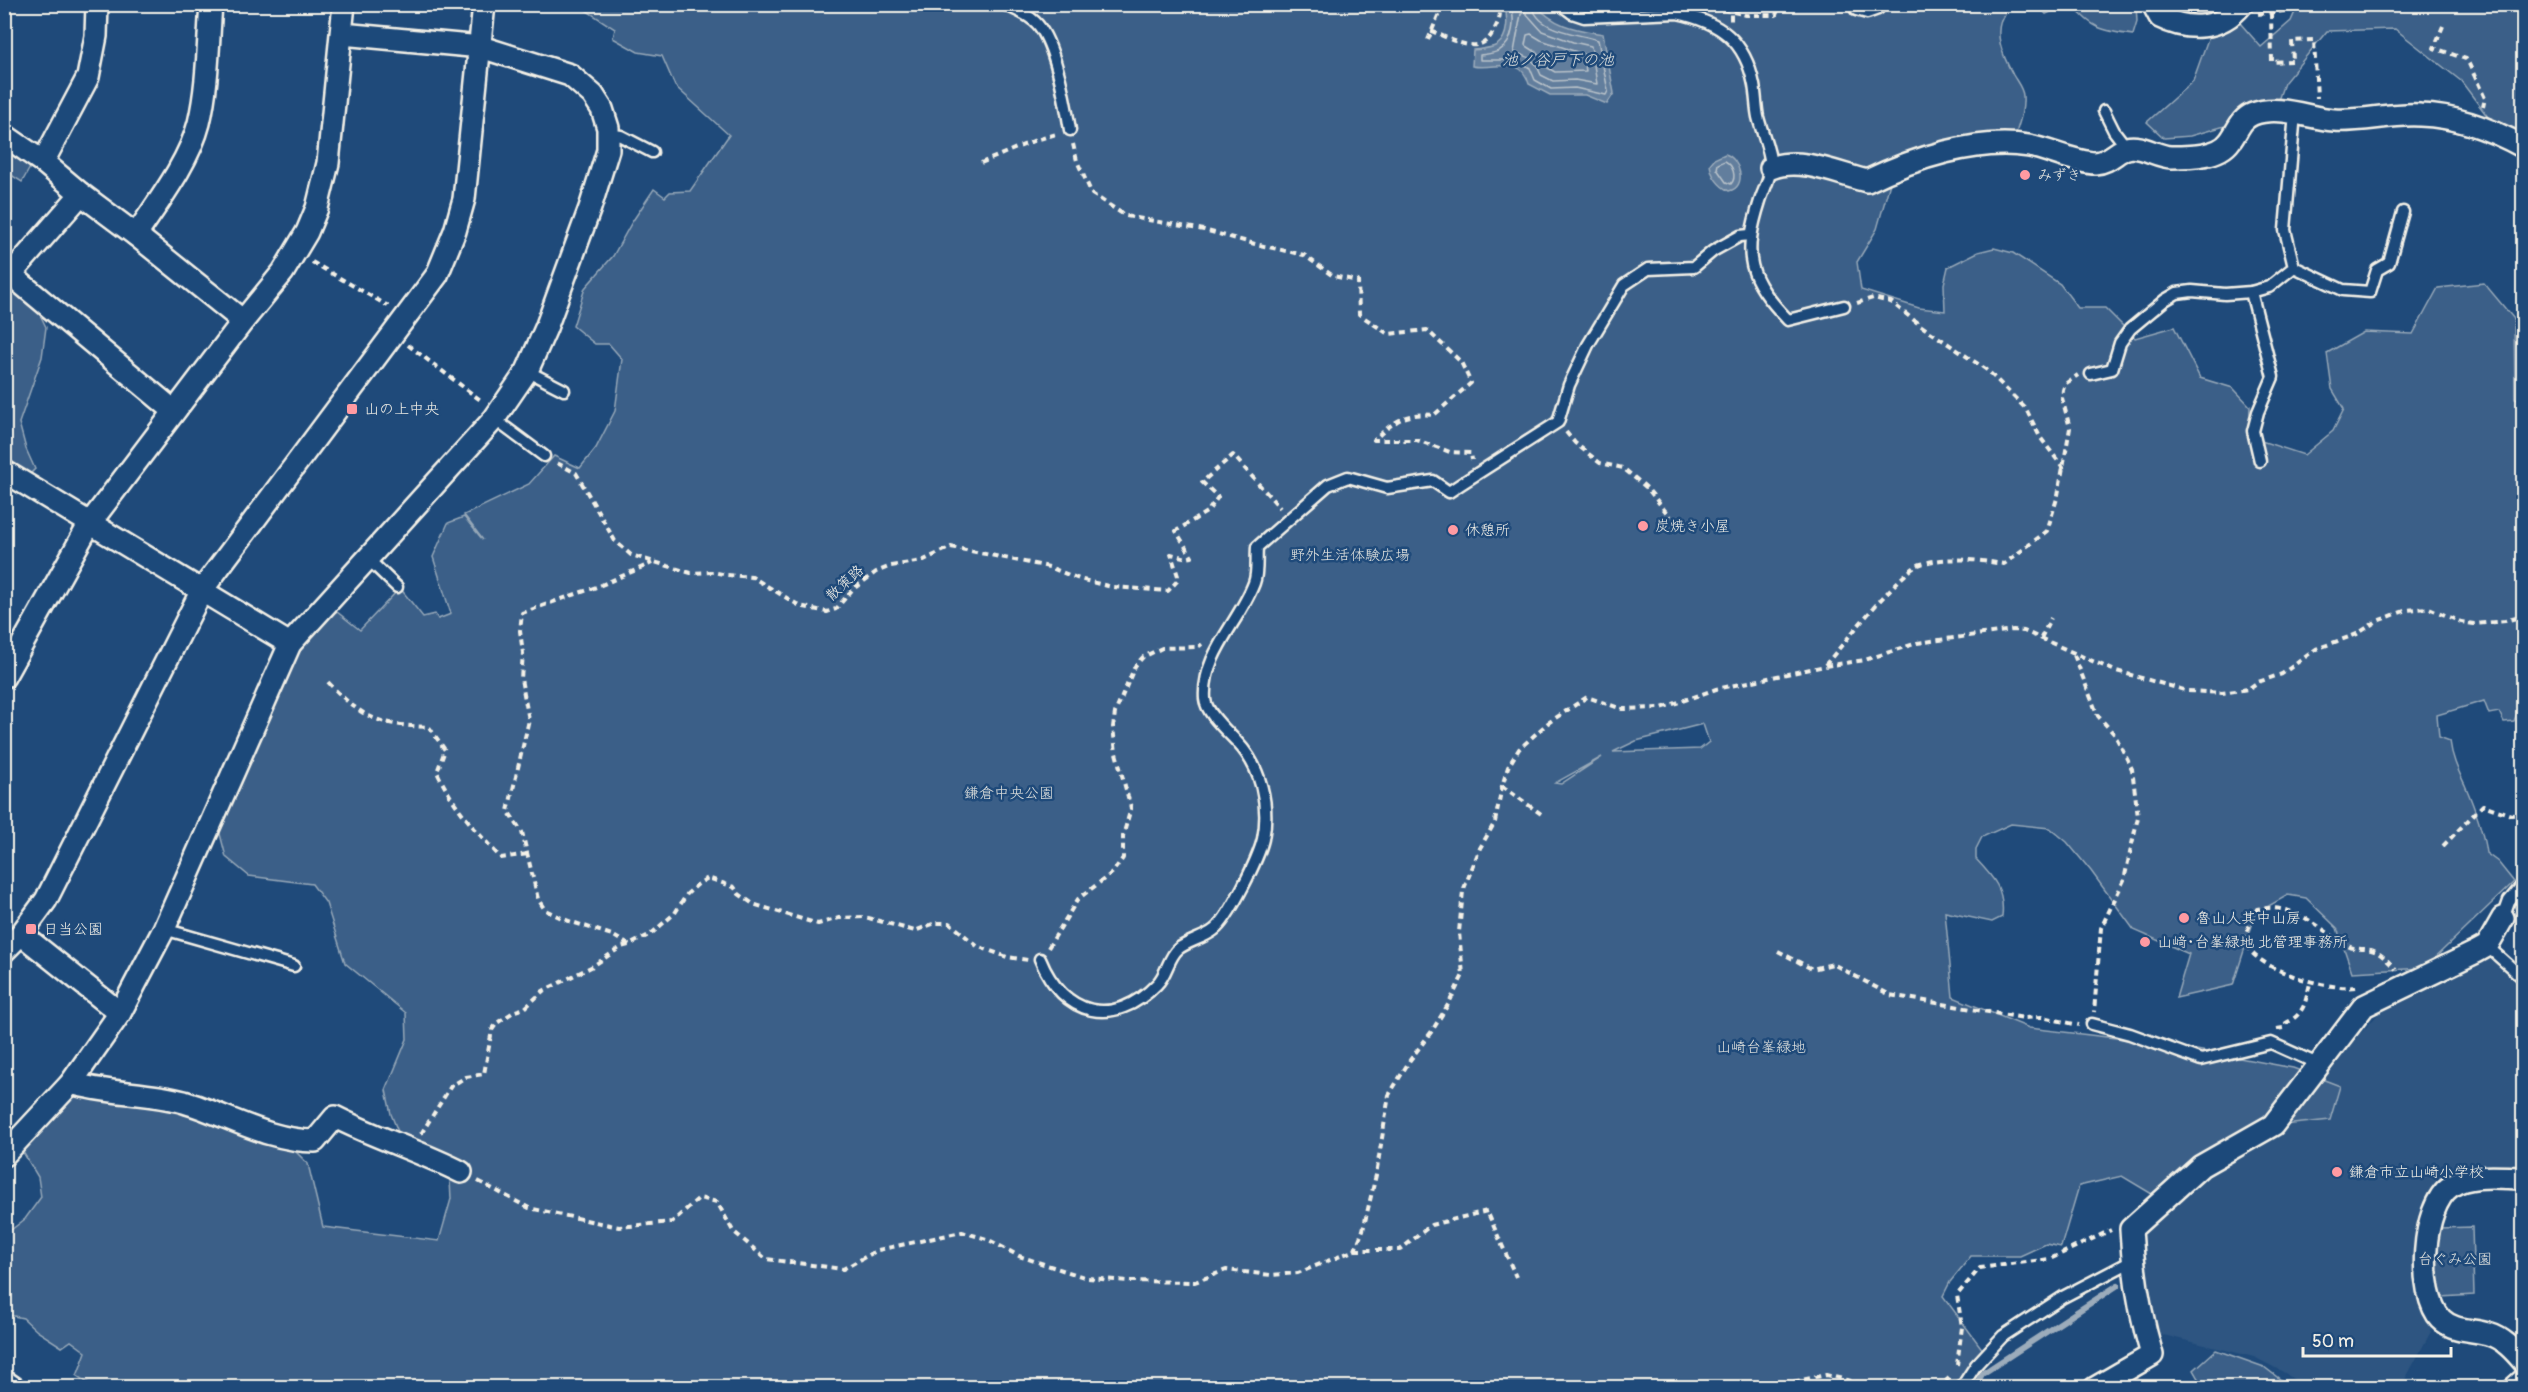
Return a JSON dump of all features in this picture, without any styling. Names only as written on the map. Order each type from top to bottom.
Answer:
[{"type":"street","points":[[43,162],[71,113],[88,76],[96,36],[97,4]]},
{"type":"street","points":[[136,235],[170,184],[198,125],[204,96],[211,4]]},
{"type":"street","points":[[4,676],[90,523],[243,321],[284,272],[296,252],[314,216],[324,186],[344,4]]},
{"type":"street","points":[[4,951],[21,934],[46,900],[202,590],[394,335],[436,275],[445,258],[464,199],[484,4]]},
{"type":"street","points":[[2153,4],[2160,17],[2190,28],[2214,24],[2242,6]]},
{"type":"street","points":[[4,1155],[71,1083],[120,1013],[164,929],[290,644],[496,417],[527,371],[546,328],[590,208],[608,150],[608,134],[602,109],[593,95],[570,75],[481,47],[342,34]]},
{"type":"street","points":[[1771,168],[1779,164],[1801,164],[1867,181],[1953,148],[2028,145],[2094,163],[2111,159],[2127,148],[2171,157],[2213,153],[2222,150],[2242,121],[2252,114],[2278,111],[2335,120],[2421,115],[2460,122],[2500,134],[2523,147]]},
{"type":"street","points":[[4,135],[43,162],[243,321]]},
{"type":"street","points":[[81,194],[8,271],[174,411]]},
{"type":"street","points":[[4,471],[290,644]]},
{"type":"street","points":[[2095,1388],[2152,1355],[2143,1323],[2132,1261],[2131,1229],[2201,1166],[2273,1125],[2364,1006],[2487,945],[2503,918]]},
{"type":"street","points":[[21,934],[120,1013]]},
{"type":"street","points":[[71,1083],[89,1089],[183,1102],[295,1141],[315,1141],[335,1117],[395,1144],[423,1153],[461,1172]]},
{"type":"street","points":[[2519,1350],[2490,1334],[2451,1328],[2440,1318],[2431,1303],[2426,1285],[2425,1252],[2433,1215],[2442,1196],[2451,1186],[2489,1177],[2523,1178]]},
{"type":"street","points":[[4,1381],[14,1388]]},
{"type":"lane","points":[[1004,4],[1035,20],[1046,38],[1060,79],[1070,130]]},
{"type":"lane","points":[[1560,4],[1572,13],[1584,17],[1677,13],[1690,16],[1730,35],[1741,49],[1749,65],[1757,114],[1771,168],[1750,235],[1750,258],[1757,282],[1788,320],[1844,306]]},
{"type":"lane","points":[[1855,4],[1856,10],[1867,13],[1878,9],[1881,4]]},
{"type":"lane","points":[[2104,111],[2114,131],[2127,148]]},
{"type":"lane","points":[[2295,113],[2284,230],[2294,267],[2343,290],[2370,292],[2377,270],[2389,263],[2403,212]]},
{"type":"lane","points":[[608,134],[621,136],[652,152]]},
{"type":"lane","points":[[1040,959],[1045,971],[1070,999],[1088,1009],[1112,1012],[1130,1006],[1156,985],[1179,949],[1215,930],[1227,918],[1263,841],[1266,819],[1259,775],[1250,756],[1217,721],[1205,701],[1210,663],[1255,580],[1257,547],[1328,485],[1348,477],[1387,488],[1433,481],[1449,492],[1558,422],[1569,385],[1588,345],[1624,285],[1648,268],[1694,267],[1713,251],[1740,236],[1750,235]]},
{"type":"lane","points":[[2091,374],[2112,369],[2120,344],[2130,329],[2177,293],[2251,292],[2269,287],[2294,267]]},
{"type":"lane","points":[[2251,292],[2273,377],[2258,412],[2253,431],[2260,461]]},
{"type":"lane","points":[[527,371],[564,390]]},
{"type":"lane","points":[[496,417],[544,456]]},
{"type":"lane","points":[[368,558],[397,587]]},
{"type":"lane","points":[[2503,918],[2510,901],[2523,883]]},
{"type":"lane","points":[[164,929],[294,966]]},
{"type":"lane","points":[[2487,945],[2523,979]]},
{"type":"lane","points":[[2092,1024],[2130,1034],[2201,1060],[2271,1043],[2320,1065]]},
{"type":"lane","points":[[1961,1388],[1976,1365],[2003,1336],[2063,1297],[2132,1261]]},
{"type":"lane","points":[[2506,1388],[2523,1372]]},
{"type":"path","points":[[1428,40],[1443,4]]},
{"type":"path","points":[[1431,31],[1471,46],[1480,45],[1488,41],[1499,20],[1499,4]]},
{"type":"path","points":[[1703,4],[1746,15],[1776,15],[1780,4]]},
{"type":"path","points":[[2242,6],[2258,14],[2290,10]]},
{"type":"path","points":[[2271,13],[2272,62],[2293,61],[2292,41],[2314,40],[2318,117]]},
{"type":"path","points":[[2443,26],[2434,48],[2466,59],[2485,98],[2482,109],[2474,112]]},
{"type":"path","points":[[981,163],[1034,141],[1070,130],[1077,161],[1092,194],[1126,216],[1204,230],[1304,255],[1333,276],[1358,281],[1359,314],[1388,334],[1427,330],[1461,362],[1471,383],[1434,415],[1416,413],[1400,419],[1374,440],[1417,440],[1450,452],[1471,453],[1474,476]]},
{"type":"path","points":[[296,252],[407,317]]},
{"type":"path","points":[[1844,306],[1873,298],[1892,302],[1920,325],[1986,370],[2026,409],[2040,437],[2064,469]]},
{"type":"path","points":[[394,335],[496,417]]},
{"type":"path","points":[[1825,666],[1891,589],[1918,564],[1970,560],[2004,564],[2046,531],[2064,469],[2070,428],[2062,398],[2063,390],[2071,378],[2091,374]]},
{"type":"path","points":[[1558,422],[1575,443],[1600,463],[1623,468],[1647,488],[1670,517]]},
{"type":"path","name":"散策路","points":[[652,563],[691,573],[713,572],[753,577],[800,606],[827,612],[836,609],[852,590],[876,572],[891,566],[922,561],[951,546],[1049,567],[1079,579],[1112,587],[1168,591],[1178,580],[1171,554],[1192,557],[1176,531],[1208,511],[1218,497],[1202,482],[1233,455],[1289,518]]},
{"type":"path","points":[[544,456],[576,473],[615,541],[632,555],[652,563]]},
{"type":"path","points":[[629,945],[612,935],[566,920],[545,910],[538,899],[522,832],[508,811],[528,720],[522,679],[524,653],[520,632],[522,612],[599,586],[652,563]]},
{"type":"path","points":[[1355,1250],[1363,1230],[1376,1175],[1389,1095],[1410,1059],[1432,1031],[1463,975],[1458,932],[1463,891],[1480,848],[1495,822],[1508,767],[1519,749],[1548,723],[1587,697],[1622,709],[1662,708],[1716,689],[1865,660],[1917,643],[1970,634],[2013,630],[2041,638],[2113,670],[2188,691],[2222,693],[2248,689],[2258,682],[2282,674],[2316,649],[2357,634],[2376,621],[2407,610],[2429,609],[2461,622],[2474,624],[2505,621],[2523,616]]},
{"type":"path","points":[[2041,638],[2050,618]]},
{"type":"path","points":[[395,1144],[419,1137],[443,1097],[459,1080],[484,1074],[492,1030],[497,1023],[515,1011],[525,1008],[543,990],[592,966],[621,947],[651,934],[675,913],[687,894],[708,878],[734,887],[739,894],[753,904],[818,924],[839,918],[865,917],[915,930],[935,923],[950,923],[977,946],[1021,960],[1040,959],[1078,899],[1112,873],[1123,858],[1124,836],[1131,808],[1116,753],[1113,726],[1115,713],[1135,666],[1151,652],[1162,648],[1198,647],[1204,642]]},
{"type":"path","points":[[1778,951],[1812,969],[1833,964],[1890,995],[2024,1018],[2042,1017],[2072,1025],[2092,1024],[2101,928],[2124,880],[2138,817],[2132,769],[2115,735],[2098,716],[2074,654]]},
{"type":"path","points":[[328,682],[345,700],[368,717],[396,726],[429,727],[445,750],[437,772],[448,796],[501,858],[528,854]]},
{"type":"path","points":[[1502,786],[1541,814]]},
{"type":"path","points":[[2443,846],[2483,805],[2511,815],[2523,814]]},
{"type":"path","points":[[2360,986],[2348,988],[2274,969],[2250,953],[2244,938],[2257,909],[2282,908],[2320,926],[2348,946],[2381,955],[2400,973],[2405,986]]},
{"type":"path","points":[[2274,1030],[2283,1028],[2286,1023],[2297,1018],[2303,1009],[2312,980]]},
{"type":"path","points":[[461,1172],[529,1209],[619,1227],[672,1222],[699,1198],[717,1202],[733,1231],[766,1259],[843,1269],[878,1250],[962,1232],[987,1239],[1019,1256],[1087,1278],[1130,1281],[1196,1282],[1227,1270],[1271,1275],[1298,1273],[1355,1250],[1400,1250],[1431,1225],[1487,1211],[1516,1277]]},
{"type":"path","points":[[1938,1388],[1956,1372],[1962,1327],[1957,1295],[1980,1268],[2049,1258],[2122,1225],[2131,1229]]},
{"type":"path","points":[[1763,1388],[1826,1375],[1880,1388]]},
{"type":"shaded area","name":"鎌倉市立山崎小学校","points":[[2485,958],[2501,965],[2523,982],[2523,1162],[2521,1166],[2479,1166],[2448,1178],[2423,1209],[2415,1243],[2419,1295],[2423,1311],[2435,1324],[2401,1387],[2304,1387],[2285,1373],[2254,1357],[2151,1332],[2138,1248],[2145,1220],[2219,1167],[2282,1131],[2336,1060],[2382,1010],[2451,969]]},
{"type":"green space","name":"鎌倉中央公園","points":[[578,5],[2002,5],[2005,14],[1999,28],[2000,44],[2023,93],[2022,110],[2016,133],[1921,148],[1888,160],[1890,183],[1877,229],[1857,262],[1861,290],[1919,308],[1945,311],[1944,284],[1948,267],[1978,252],[1994,248],[2013,253],[2060,284],[2078,308],[2105,308],[2135,338],[2174,327],[2200,378],[2233,388],[2250,406],[2249,437],[2304,455],[2333,431],[2344,409],[2332,389],[2327,353],[2364,332],[2413,334],[2438,288],[2484,283],[2514,319],[2515,398],[2524,401],[2523,709],[2514,721],[2504,722],[2499,712],[2489,714],[2484,701],[2437,715],[2439,737],[2450,741],[2456,764],[2478,818],[2486,853],[2498,862],[2514,882],[2424,968],[2352,972],[2337,928],[2306,898],[2288,895],[2256,913],[2233,985],[2176,998],[2189,954],[2134,930],[2067,842],[2050,828],[2011,824],[1982,837],[1976,849],[1976,859],[1997,885],[2002,899],[2002,917],[1992,922],[1945,912],[1953,997],[2029,1028],[2159,1043],[2293,1068],[2340,1086],[2330,1120],[2257,1128],[2157,1197],[2122,1176],[2079,1186],[2061,1247],[2046,1244],[2020,1256],[1971,1256],[1950,1282],[1943,1296],[1983,1350],[1958,1387],[94,1387],[77,1376],[86,1352],[71,1341],[62,1347],[37,1331],[23,1318],[9,1315],[5,1311],[4,1239],[6,1234],[25,1219],[41,1197],[38,1177],[20,1147],[58,1108],[76,1096],[94,1095],[160,1104],[290,1146],[308,1164],[323,1227],[439,1241],[451,1199],[450,1180],[409,1160],[391,1114],[386,1090],[407,1039],[406,1013],[345,963],[326,903],[312,884],[249,876],[226,857],[219,830],[257,730],[295,649],[332,608],[360,630],[400,588],[423,617],[435,614],[438,619],[451,614],[433,557],[448,523],[464,517],[483,540],[464,515],[529,484],[554,456],[580,468],[596,448],[615,411],[622,359],[609,344],[595,344],[573,326],[585,288],[613,256],[654,189],[665,197],[670,192],[690,191],[729,135],[675,86],[662,56],[638,52],[613,38],[615,29]],"holes":[[[1703,724],[1709,742],[1700,749],[1613,752],[1636,741]],[[1602,757],[1561,784],[1555,783]]]},
{"type":"green space","points":[[2038,5],[2066,5],[2046,14]]},
{"type":"green space","points":[[2072,5],[2136,5],[2137,22],[2133,35],[2099,28]]},
{"type":"green space","points":[[2298,5],[2523,5],[2523,135],[2494,125],[2461,81],[2395,29],[2327,31],[2284,83],[2274,112],[2190,136],[2164,138],[2147,122],[2193,81],[2209,36],[2226,31],[2240,23],[2261,47],[2291,21]]},
{"type":"green space","points":[[4,143],[32,164],[22,182],[5,171]]},
{"type":"green space","points":[[4,281],[34,302],[46,327],[42,357],[19,423],[26,449],[35,469],[29,475],[5,460]]},
{"type":"green space","name":"台ぐみ公園","points":[[2472,1227],[2474,1295],[2441,1297],[2437,1269],[2439,1228]]},
{"type":"green space","points":[[2216,1350],[2264,1367],[2290,1387],[2204,1387],[2194,1370]]},
{"type":"water","name":"池ノ谷戸下の池","points":[[1504,5],[1536,5],[1558,23],[1603,34],[1614,93],[1607,104],[1585,95],[1550,95],[1529,84],[1520,69],[1513,66],[1472,66],[1473,50],[1497,45],[1504,37],[1507,20]]},
{"type":"water","points":[[1725,154],[1735,161],[1740,173],[1738,184],[1729,191],[1716,180],[1710,164],[1714,159]]},
{"type":"waterway","points":[[1975,1388],[1982,1374],[2118,1285]]},
{"type":"place","name":"みずき","points":[[2025,175]]},
{"type":"place","name":"山の上中央","points":[[352,409]]},
{"type":"place","name":"炭焼き小屋","points":[[1643,526]]},
{"type":"place","name":"休憩所","points":[[1453,530]]},
{"type":"place","name":"魯山人其中山房","points":[[2184,918]]},
{"type":"place","name":"日当公園","points":[[31,929]]},
{"type":"place","name":"山﨑･台峯緑地 北管理事務所","points":[[2145,942]]},
{"type":"place","name":"鎌倉市立山崎小学校","points":[[2337,1172]]},
{"type":"park label","name":"野外生活体験広場","points":[[1350,555]]},
{"type":"park label","name":"山崎台峯緑地","points":[[1761,1047]]}]
